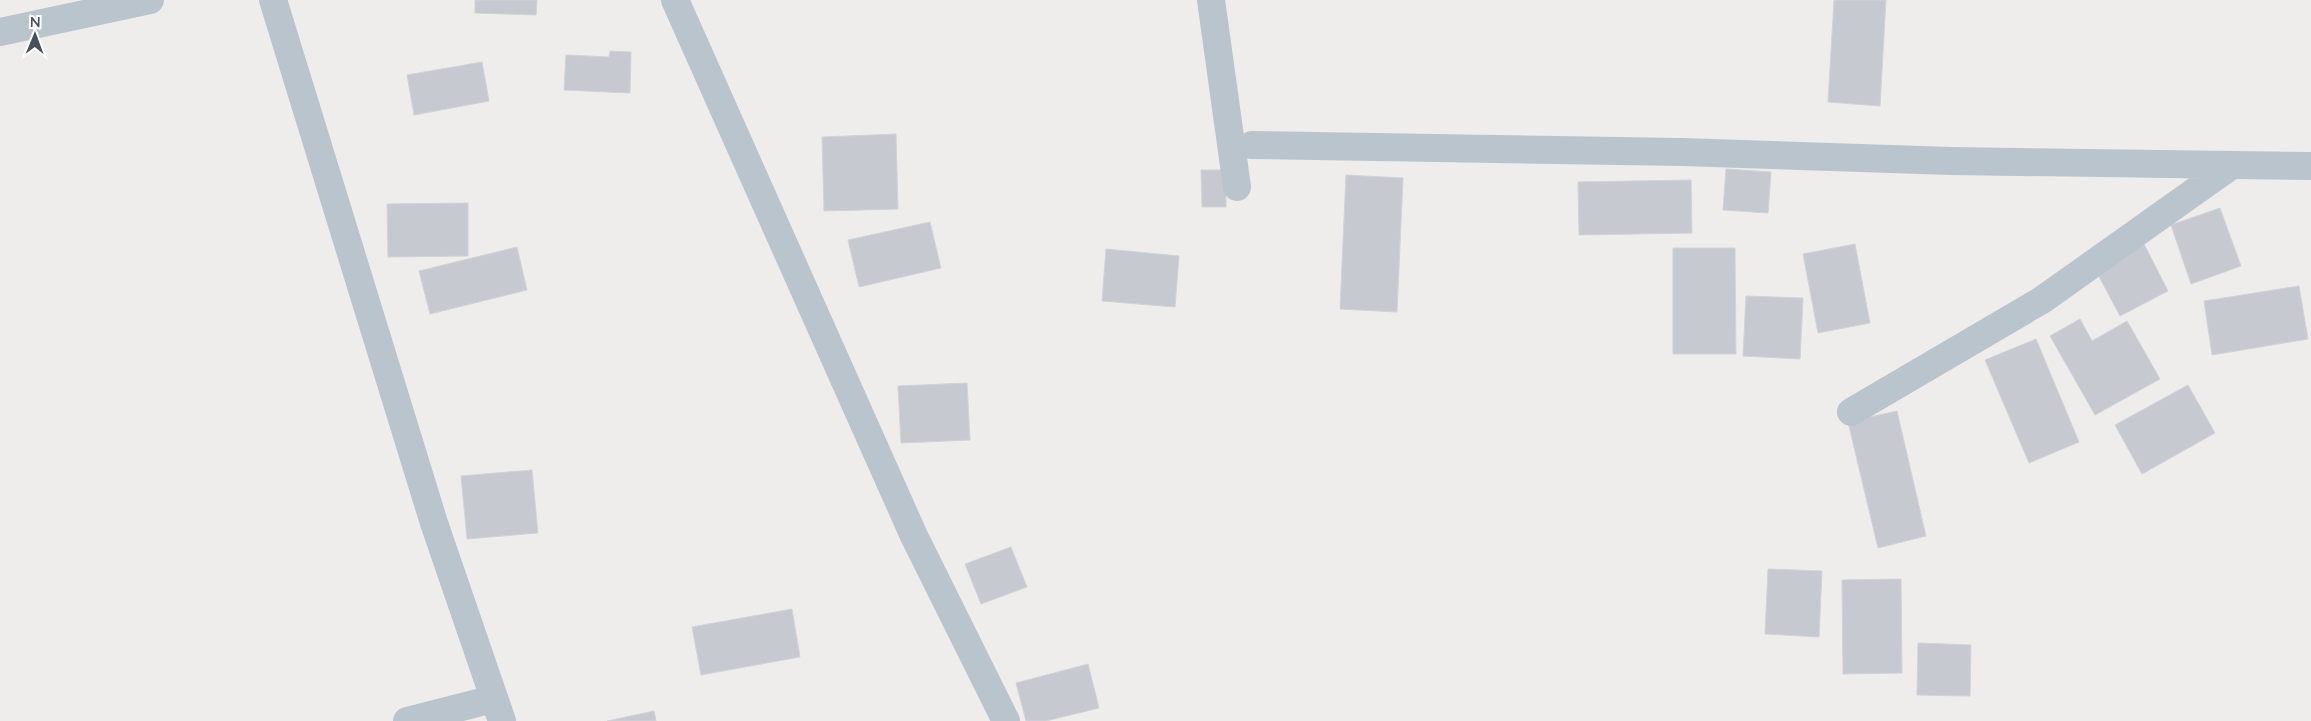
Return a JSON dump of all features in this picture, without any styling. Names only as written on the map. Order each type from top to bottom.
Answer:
[{"type":"street","points":[[0,32],[150,0]]},
{"type":"street","points":[[273,0],[434,524],[497,710],[407,721]]},
{"type":"street","points":[[675,0],[914,536],[1006,721]]},
{"type":"street","points":[[1211,0],[1237,187]]},
{"type":"street","points":[[1252,145],[1673,152],[1951,161],[2311,166]]},
{"type":"street","points":[[1851,412],[2042,300],[2232,165]]},
{"type":"building","points":[[475,0],[537,0],[536,15],[475,13]]},
{"type":"building","points":[[1834,0],[1886,0],[1880,106],[1828,102]]},
{"type":"building","points":[[610,51],[631,52],[630,93],[564,90],[566,55],[609,57]]},
{"type":"building","points":[[482,62],[489,101],[414,115],[407,75]]},
{"type":"building","points":[[896,134],[898,209],[824,211],[822,137]]},
{"type":"building","points":[[1726,169],[1771,172],[1768,213],[1723,210]]},
{"type":"building","points":[[1201,170],[1226,170],[1226,207],[1202,207]]},
{"type":"building","points":[[1346,175],[1403,178],[1397,312],[1340,309]]},
{"type":"building","points":[[1691,180],[1692,233],[1579,235],[1578,182]]},
{"type":"building","points":[[468,203],[468,256],[388,257],[387,204]]},
{"type":"building","points":[[2220,208],[2241,266],[2191,284],[2171,225]]},
{"type":"building","points":[[930,222],[941,268],[859,287],[848,240]]},
{"type":"building","points":[[2143,242],[2168,291],[2120,316],[2094,267]]},
{"type":"building","points":[[1855,244],[1870,323],[1818,333],[1803,254]]},
{"type":"building","points":[[517,247],[527,290],[430,314],[419,271]]},
{"type":"building","points":[[1673,248],[1735,248],[1736,354],[1673,354]]},
{"type":"building","points":[[1106,249],[1179,256],[1175,307],[1102,301]]},
{"type":"building","points":[[2299,286],[2308,339],[2212,355],[2204,301]]},
{"type":"building","points":[[1746,296],[1803,298],[1800,359],[1743,356]]},
{"type":"building","points":[[2080,319],[2092,341],[2127,321],[2160,379],[2095,415],[2050,336]]},
{"type":"building","points":[[2036,339],[2079,442],[2029,463],[1985,360]]},
{"type":"building","points":[[967,383],[970,440],[901,443],[898,386]]},
{"type":"building","points":[[2188,385],[2215,433],[2142,474],[2115,425]]},
{"type":"building","points":[[1897,411],[1926,536],[1878,548],[1848,422]]},
{"type":"building","points":[[532,470],[538,533],[467,539],[461,476]]},
{"type":"building","points":[[1011,547],[1027,587],[981,604],[965,564]]},
{"type":"building","points":[[1768,569],[1822,571],[1819,637],[1765,634]]},
{"type":"building","points":[[1901,579],[1902,673],[1843,674],[1842,580]]},
{"type":"building","points":[[792,609],[800,657],[701,675],[692,627]]},
{"type":"building","points":[[1918,643],[1971,645],[1970,696],[1917,695]]},
{"type":"building","points":[[1088,664],[1099,708],[1046,721],[1026,721],[1016,683]]},
{"type":"building","points":[[654,711],[656,721],[607,721]]}]
